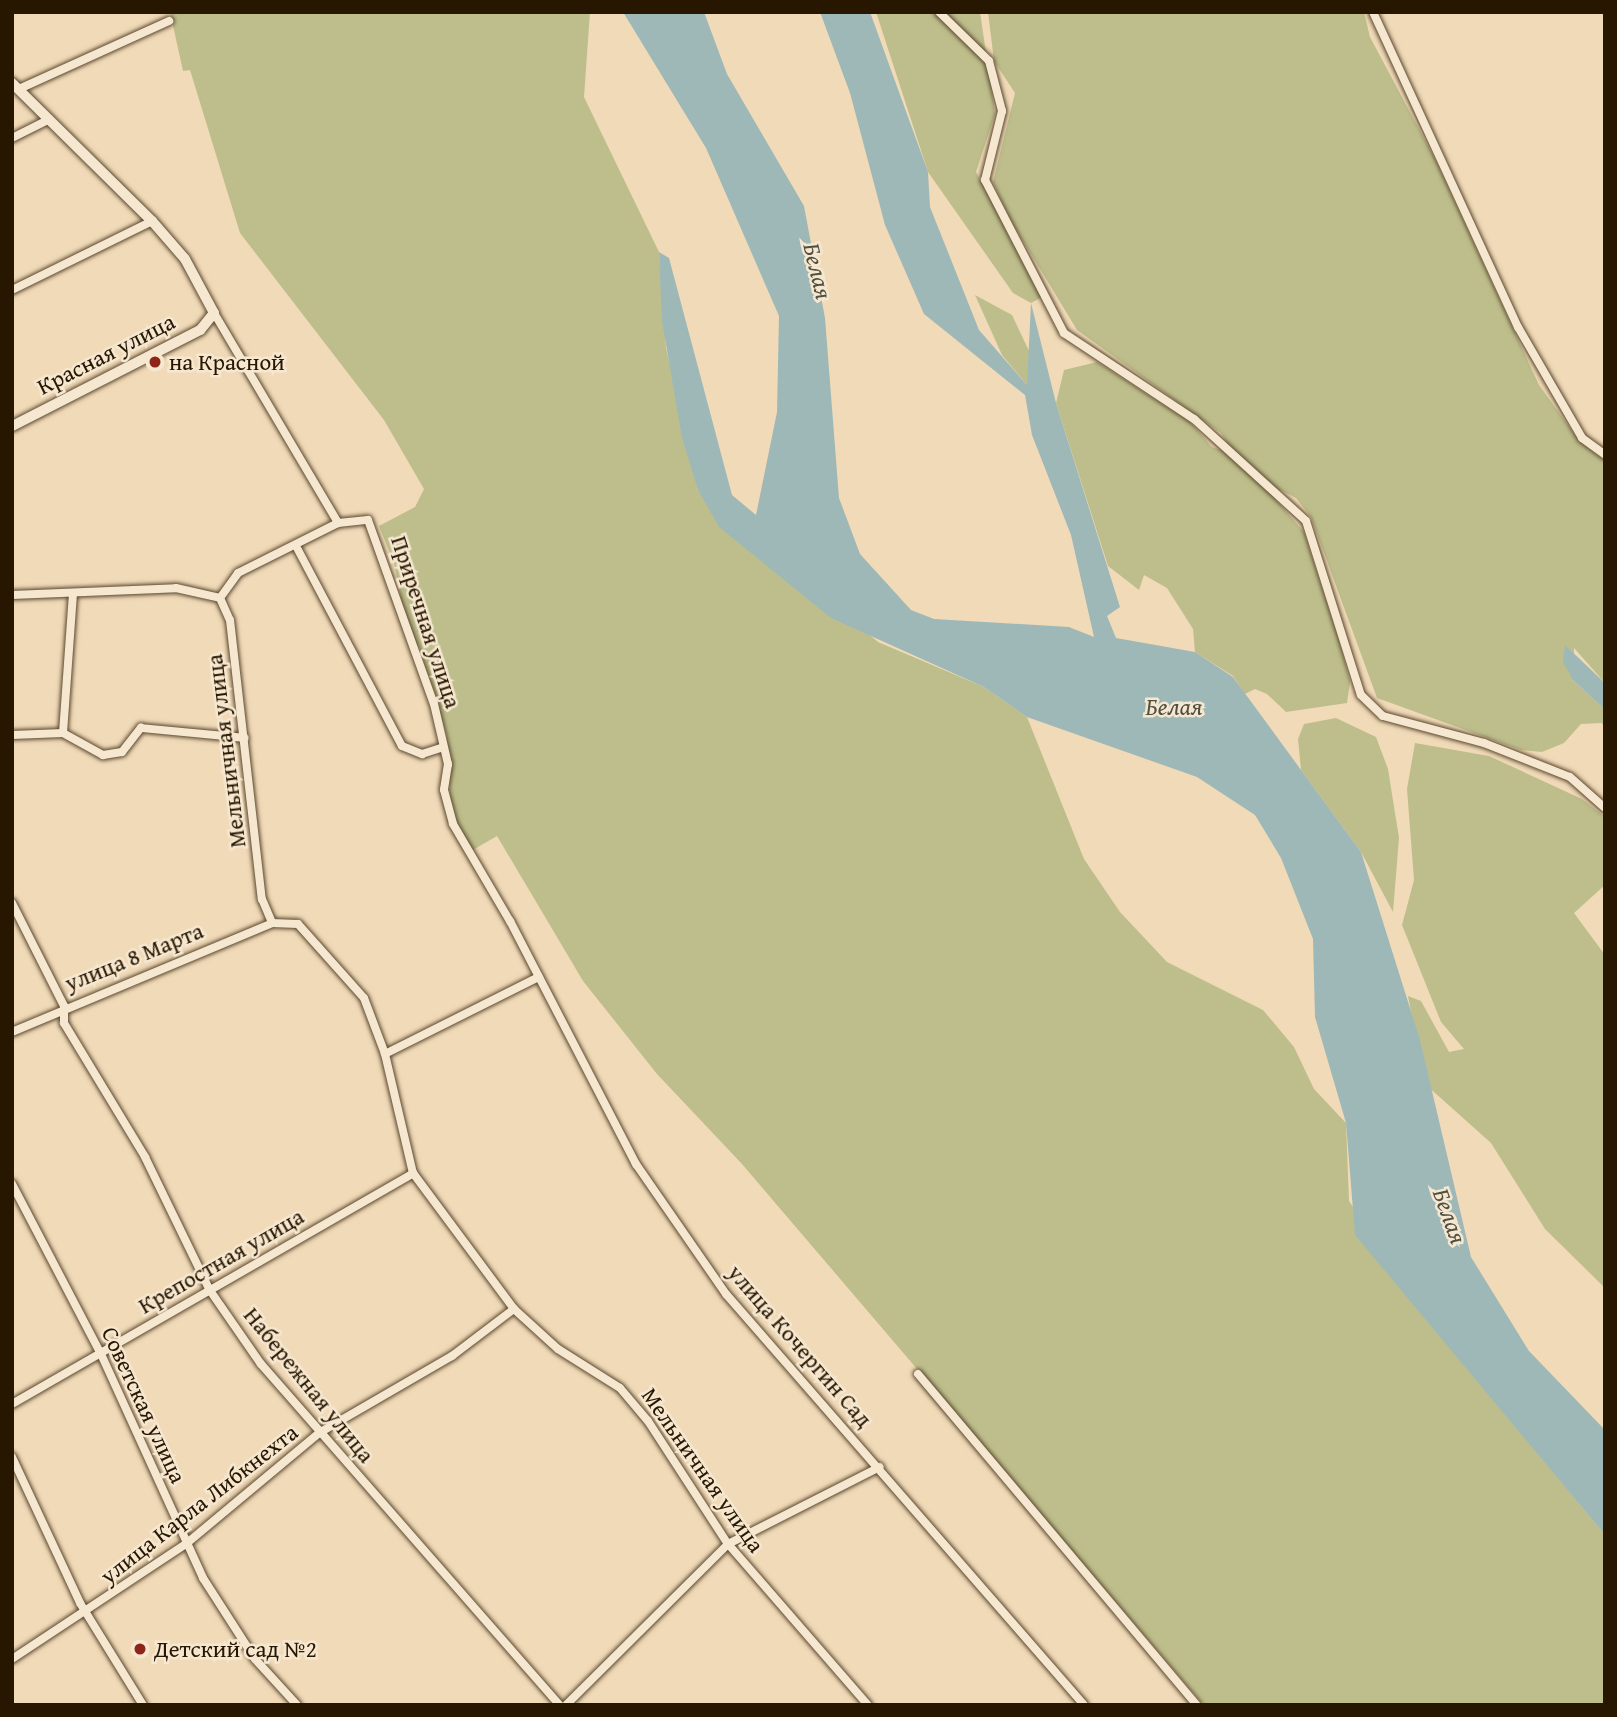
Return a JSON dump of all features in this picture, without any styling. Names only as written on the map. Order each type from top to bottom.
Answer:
[{"type":"street","points":[[939,12],[989,61],[1002,111],[985,180],[1064,333],[1194,419],[1306,521],[1361,695],[1383,716],[1483,743],[1570,777],[1605,808]]},
{"type":"street","points":[[1373,12],[1518,327],[1582,438],[1605,455]]},
{"type":"street","points":[[12,595],[73,595],[176,588],[220,598],[237,573],[338,523],[185,259],[152,221],[15,86],[169,21]]},
{"type":"street","points":[[12,138],[50,119]]},
{"type":"street","points":[[12,290],[152,221]]},
{"type":"street","name":"Красная улица","points":[[12,426],[200,330],[214,313]]},
{"type":"street","name":"Приречная улица","points":[[338,523],[368,520],[381,543],[443,747],[453,824],[539,977]]},
{"type":"street","points":[[296,546],[402,746],[422,754],[443,747]]},
{"type":"street","points":[[63,733],[73,595]]},
{"type":"street","name":"Мельничная улица","points":[[220,598],[230,620],[262,899],[272,923],[298,924],[364,998],[386,1054],[413,1173],[514,1309],[558,1349],[620,1388],[728,1544],[868,1705]]},
{"type":"street","points":[[12,735],[63,733],[103,755],[122,752],[141,728],[245,738]]},
{"type":"street","name":"Набережная улица","points":[[12,903],[64,1006],[64,1023],[145,1157],[209,1289],[319,1433],[559,1705]]},
{"type":"street","name":"улица 8 Марта","points":[[12,1032],[64,1006],[272,923]]},
{"type":"street","points":[[386,1054],[539,977]]},
{"type":"street","name":"улица Кочергин Сад","points":[[539,977],[668,1216],[726,1294],[880,1467],[1084,1705]]},
{"type":"street","name":"Крепостная улица","points":[[12,1404],[413,1173]]},
{"type":"street","name":"Советская улица","points":[[12,1184],[101,1354],[187,1543],[255,1659],[297,1705]]},
{"type":"street","name":"улица Карла Либкнехта","points":[[12,1658],[88,1614],[187,1543],[319,1433],[452,1356],[514,1309]]},
{"type":"street","points":[[918,1374],[1197,1705]]},
{"type":"street","points":[[12,1457],[88,1614],[143,1705]]},
{"type":"street","points":[[566,1705],[728,1544],[880,1467]]},
{"type":"green space","points":[[170,12],[590,12],[584,97],[659,252],[666,348],[698,490],[878,642],[984,687],[1027,717],[1084,859],[1120,912],[1167,962],[1263,1010],[1294,1047],[1314,1089],[1346,1123],[1349,1201],[1419,1310],[1605,1535],[1605,1705],[1204,1705],[742,1164],[657,1074],[583,981],[497,836],[471,851],[451,812],[447,736],[419,646],[408,634],[394,563],[379,526],[415,507],[424,489],[384,420],[240,233],[190,70],[183,71]]},
{"type":"green space","points":[[876,12],[980,12],[995,114],[976,172],[1044,296],[1031,303],[1013,293],[928,172]]},
{"type":"green space","points":[[988,12],[1364,12],[1370,37],[1435,159],[1539,385],[1580,442],[1605,461],[1605,683],[1574,648],[1573,680],[1605,710],[1605,729],[1602,723],[1581,724],[1564,743],[1542,752],[1521,750],[1377,698],[1311,517],[1296,498],[1257,478],[1304,532],[1350,682],[1347,703],[1286,712],[1267,694],[1255,689],[1245,694],[1233,676],[1195,652],[1193,629],[1167,588],[1144,575],[1139,590],[1108,566],[1056,403],[1064,370],[1097,362],[1190,422],[1212,447],[1235,455],[1221,433],[1077,330],[1011,221],[993,182],[1015,93],[994,61]]},
{"type":"green space","points":[[975,295],[1012,315],[1031,355],[1027,385],[1002,355]]},
{"type":"green space","points":[[1336,718],[1376,737],[1388,769],[1399,838],[1393,912],[1361,852],[1301,770],[1298,739],[1304,724]]},
{"type":"green space","points":[[1415,743],[1489,756],[1582,799],[1605,817],[1605,885],[1574,913],[1605,955],[1605,1288],[1545,1229],[1491,1143],[1425,1084],[1408,996],[1421,1001],[1449,1052],[1464,1049],[1441,1022],[1402,925],[1414,880],[1407,789]]},
{"type":"water","name":"Белая","points":[[623,12],[704,12],[727,74],[804,206],[825,318],[839,498],[860,554],[911,610],[934,619],[1069,627],[1094,637],[1071,535],[1032,435],[1025,395],[924,314],[885,225],[850,93],[820,12],[870,12],[928,172],[930,207],[979,330],[1027,385],[1031,303],[1056,403],[1120,607],[1107,616],[1116,638],[1195,652],[1233,677],[1361,852],[1420,1040],[1471,1257],[1529,1351],[1605,1430],[1605,1535],[1355,1235],[1346,1123],[1315,1017],[1313,939],[1281,858],[1255,815],[1197,777],[1027,717],[984,687],[831,618],[719,527],[698,490],[682,438],[662,321],[659,252],[669,258],[732,495],[756,515],[777,412],[779,316],[706,148]]},
{"type":"water","points":[[1565,645],[1605,683],[1605,710],[1573,680],[1563,662]]},
{"type":"place","name":"на Красной","points":[[155,362]]},
{"type":"place","name":"Детский сад №2","points":[[140,1649]]}]
